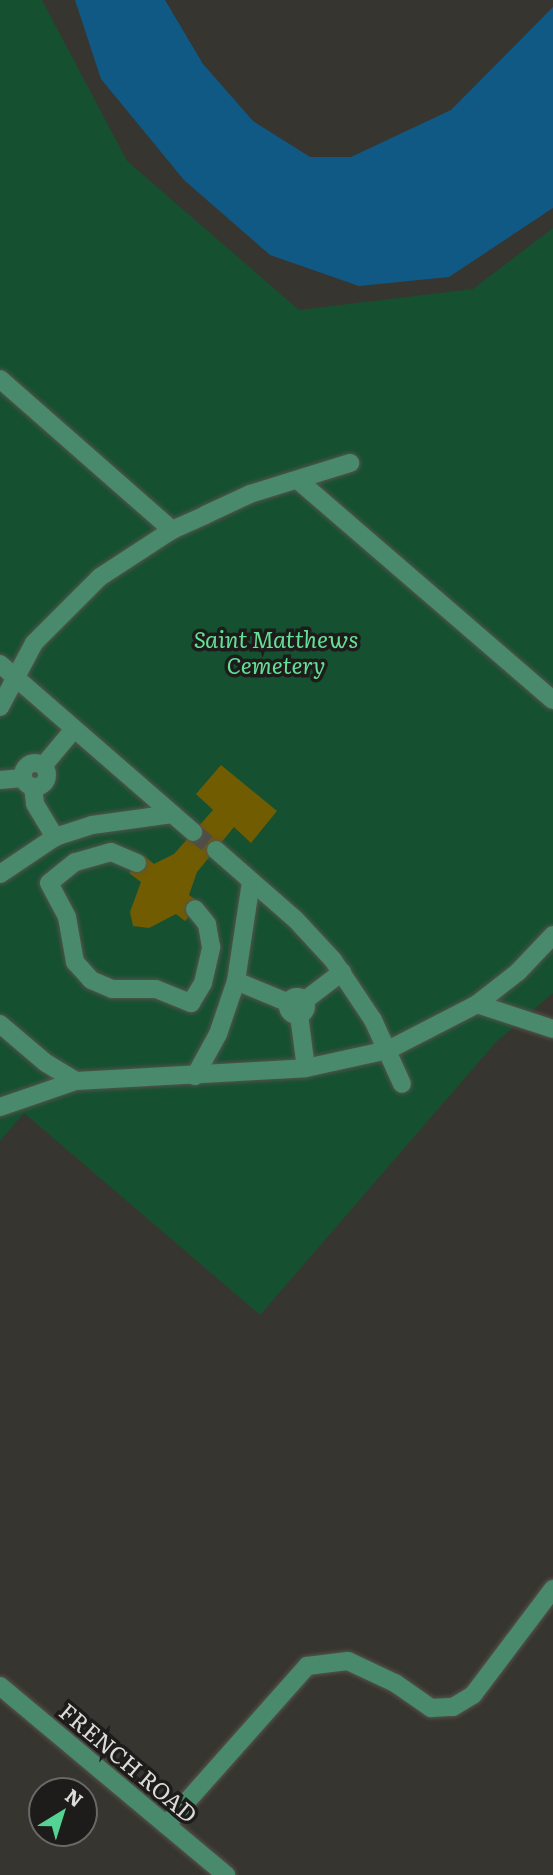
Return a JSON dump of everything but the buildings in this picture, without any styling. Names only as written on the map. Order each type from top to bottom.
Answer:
[{"type":"street","points":[[0,379],[172,530]]},
{"type":"street","points":[[0,707],[34,643],[76,599],[172,530],[250,494],[350,463]]},
{"type":"street","points":[[299,481],[553,700]]},
{"type":"street","points":[[0,664],[193,832]]},
{"type":"street","points":[[55,837],[36,804],[28,783],[30,764],[43,766],[74,729]]},
{"type":"street","points":[[0,780],[28,783]]},
{"type":"street","points":[[0,874],[55,837],[92,825],[172,814]]},
{"type":"street","points":[[216,850],[296,920],[342,972],[388,1050],[402,1084]]},
{"type":"street","points":[[137,863],[111,852],[75,862],[49,883],[67,917],[75,962],[91,980],[112,989],[156,989],[191,1003],[203,983],[211,947],[207,924],[195,909]]},
{"type":"street","points":[[195,1076],[218,1034],[236,981],[251,882]]},
{"type":"street","points":[[0,1107],[76,1081],[306,1068],[388,1050],[477,1004],[553,935]]},
{"type":"street","points":[[298,1006],[342,972]]},
{"type":"street","points":[[236,981],[298,1006]]},
{"type":"street","points":[[477,1004],[553,1029]]},
{"type":"street","points":[[298,1006],[306,1068]]},
{"type":"street","points":[[0,1024],[37,1056],[76,1081]]},
{"type":"street","points":[[166,1825],[307,1666],[348,1661],[395,1683],[431,1708],[453,1707],[472,1695],[553,1589]]},
{"type":"street","name":"FRENCH ROAD","points":[[0,1686],[226,1875]]},
{"type":"green space","name":"Saint Matthews Cemetery","points":[[0,0],[42,0],[127,161],[299,310],[473,289],[553,228],[553,993],[496,1042],[260,1315],[24,1113],[0,1141]]},
{"type":"water","points":[[75,0],[165,0],[203,64],[253,121],[310,157],[351,157],[451,110],[553,7],[553,208],[449,277],[359,286],[270,255],[184,180],[101,79]]},
{"type":"tunnel","points":[[193,832],[216,850]]}]
